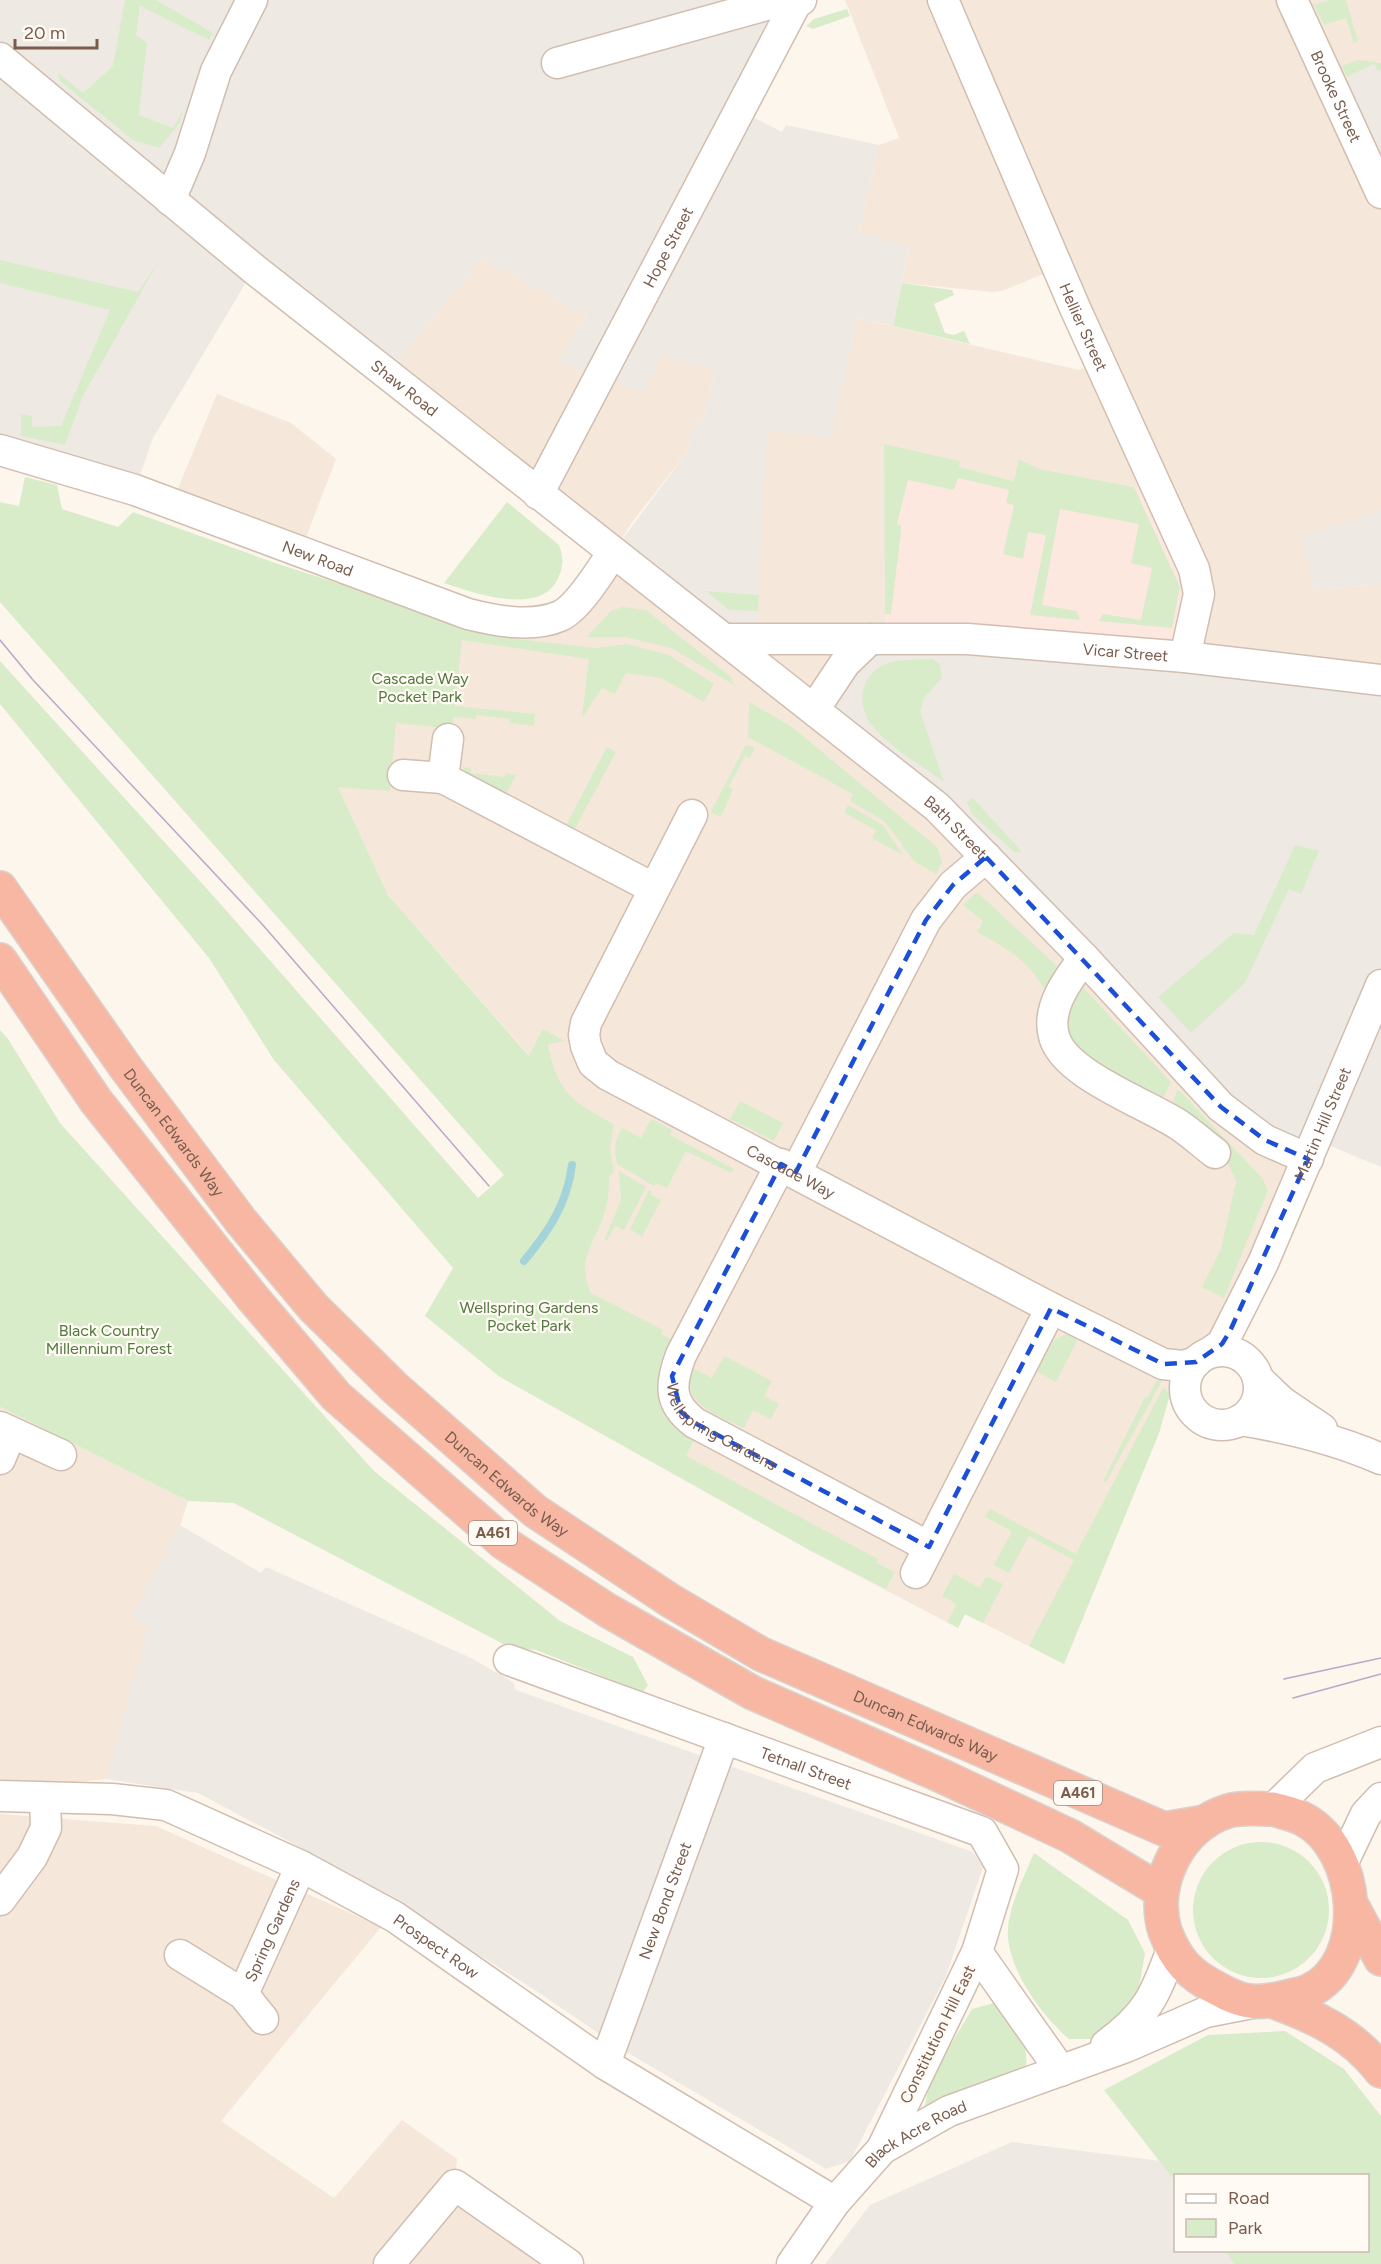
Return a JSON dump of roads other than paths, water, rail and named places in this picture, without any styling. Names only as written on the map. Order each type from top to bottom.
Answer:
[{"type":"highway","name":"Duncan Edwards Way","points":[[0,888],[126,1068],[241,1221],[313,1308],[395,1388],[535,1511],[671,1601],[761,1654],[1164,1829],[1205,1822]]},
{"type":"highway","name":"A461","points":[[0,960],[96,1101],[252,1297],[336,1396],[504,1543],[607,1610],[753,1693],[944,1776],[1070,1836],[1161,1891]]},
{"type":"highway","name":"A461","points":[[1381,1959],[1352,1906],[1343,1862],[1318,1830],[1303,1819],[1273,1809],[1228,1811],[1205,1822],[1178,1847],[1161,1891],[1161,1917],[1172,1949],[1194,1976],[1229,1996],[1307,2013],[1358,2045],[1381,2071]]},
{"type":"highway","name":"A461","points":[[1262,2002],[1310,1991],[1332,1971],[1348,1940],[1352,1906]]},
{"type":"street","points":[[170,200],[190,153],[216,71],[252,0]]},
{"type":"street","name":"Hellier Street","points":[[943,0],[1075,308],[1194,569],[1199,594],[1185,657]]},
{"type":"street","name":"Brooke Street","points":[[1292,0],[1381,193]]},
{"type":"street","points":[[556,63],[777,2],[799,1]]},
{"type":"street","name":"Hope Street","points":[[538,494],[799,1]]},
{"type":"street","name":"Shaw Road","points":[[0,58],[170,200],[538,494],[814,708]]},
{"type":"street","name":"New Road","points":[[0,450],[135,490],[468,614],[496,621],[524,622],[561,616],[589,588],[613,552]]},
{"type":"street","name":"Vicar Street","points":[[724,639],[968,639],[1185,657],[1381,680]]},
{"type":"street","points":[[814,708],[845,663],[870,639]]},
{"type":"street","name":"Bath Street","points":[[814,708],[937,807],[1084,958],[1221,1107],[1265,1140],[1308,1159]]},
{"type":"street","points":[[443,778],[448,739]]},
{"type":"street","points":[[403,775],[443,778],[654,888]]},
{"type":"street","name":"Cascade Way","points":[[692,815],[586,1023],[584,1035],[593,1063],[608,1076],[636,1091],[1163,1364],[1183,1366],[1203,1358]]},
{"type":"street","name":"Wellspring Gardens","points":[[929,1547],[695,1423],[681,1412],[673,1393],[672,1376],[681,1355],[926,920],[953,885],[986,857]]},
{"type":"street","points":[[1084,958],[1064,986],[1052,1020],[1054,1037],[1063,1054],[1082,1071],[1179,1125],[1215,1153]]},
{"type":"street","name":"Martin Hill Street","points":[[1185,1389],[1190,1370],[1222,1344],[1263,1263],[1381,985]]},
{"type":"street","name":"Martin Hill Street","points":[[1240,1420],[1252,1410],[1258,1398],[1251,1330],[1263,1263]]},
{"type":"street","points":[[916,1573],[1051,1308]]},
{"type":"street","points":[[1203,1358],[1221,1351],[1234,1353],[1282,1402],[1345,1443]]},
{"type":"street","name":"Cascade Way","points":[[1163,1364],[1185,1389]]},
{"type":"street","points":[[1185,1389],[1192,1410],[1203,1420],[1223,1425],[1240,1420],[1296,1429],[1345,1443],[1381,1459]]},
{"type":"street","points":[[4,1440],[61,1455]]},
{"type":"street","name":"Tetnall Street","points":[[509,1660],[982,1832],[1003,1869],[977,1952]]},
{"type":"street","name":"New Bond Street","points":[[605,2064],[724,1738]]},
{"type":"street","points":[[1273,1809],[1315,1768],[1381,1742]]},
{"type":"street","name":"Prospect Row","points":[[0,1796],[112,1799],[166,1805],[302,1866],[395,1917],[605,2064],[835,2202]]},
{"type":"street","points":[[1343,1862],[1366,1814],[1381,1798]]},
{"type":"street","points":[[0,1900],[32,1857],[46,1828],[45,1799]]},
{"type":"street","name":"Spring Gardens","points":[[243,1994],[302,1866]]},
{"type":"street","name":"Black Acre Road","points":[[1073,2066],[1129,2029],[1156,1994],[1172,1949]]},
{"type":"street","points":[[977,1952],[1073,2066]]},
{"type":"street","name":"Constitution Hill East","points":[[882,2149],[977,1952]]},
{"type":"street","name":"Spring Gardens","points":[[180,1955],[243,1994],[263,2019]]},
{"type":"street","name":"Black Acre Road","points":[[792,2264],[835,2202],[882,2149],[949,2111],[1126,2047],[1206,2012],[1262,2002]]},
{"type":"street","points":[[389,2264],[455,2186],[568,2264]]},
{"type":"waterway","points":[[524,1261],[556,1216],[566,1192],[572,1165]]},
{"type":"tram line","points":[[0,640],[33,680],[262,924],[489,1186]]},
{"type":"tram line","points":[[1284,1679],[1381,1658]]},
{"type":"tram line","points":[[1293,1698],[1381,1674]]},
{"type":"park label","name":"Cascade Way Pocket Park","points":[[420,687]]},
{"type":"park label","name":"Wellspring Gardens Pocket Park","points":[[529,1316]]},
{"type":"park label","name":"Black Country Millennium Forest","points":[[109,1339]]}]
